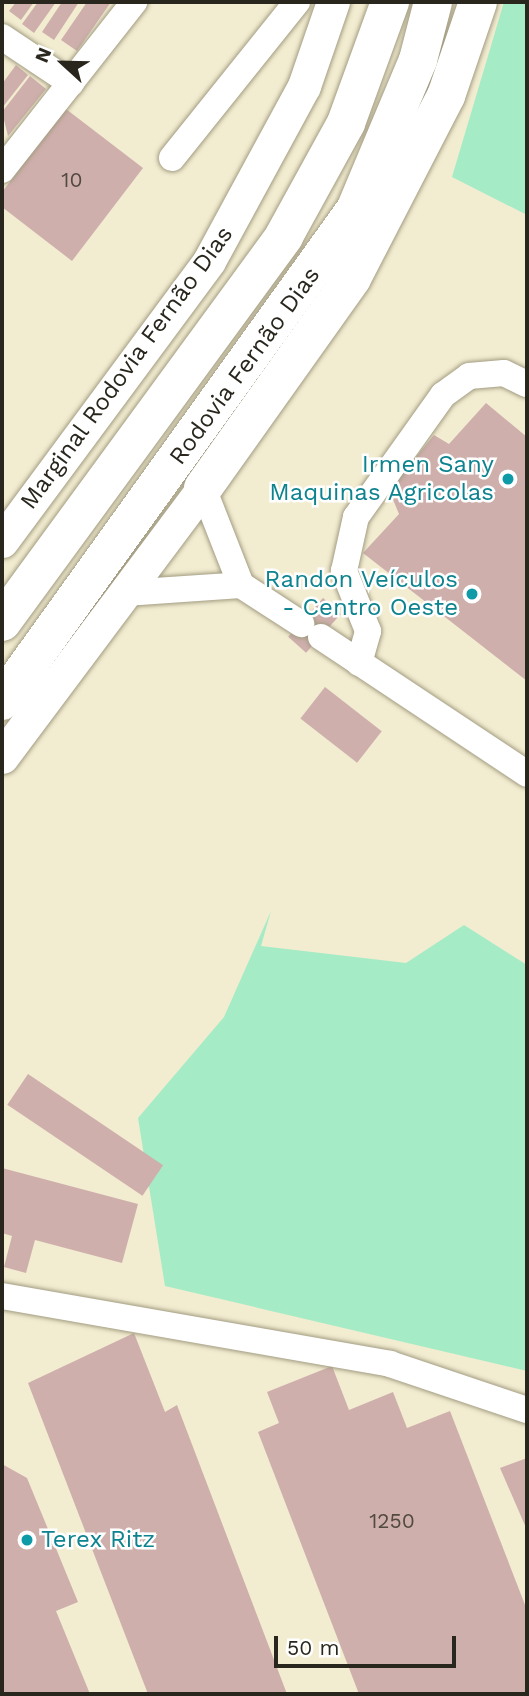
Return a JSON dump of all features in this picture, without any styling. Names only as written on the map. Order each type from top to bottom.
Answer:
[{"type":"highway","name":"Rodovia Fernão Dias","points":[[2,622],[284,236],[346,123],[390,2]]},
{"type":"highway","name":"Rodovia Fernão Dias","points":[[2,701],[355,210],[418,60],[433,2]]},
{"type":"highway","points":[[202,488],[352,278],[446,96],[478,2]]},
{"type":"main road","name":"Marginal Rodovia Fernão Dias","points":[[2,541],[209,261],[269,158],[326,6]]},
{"type":"main road","name":"Rodovia Fernão Dias","points":[[2,757],[202,488]]},
{"type":"street","points":[[2,170],[134,2]]},
{"type":"street","points":[[172,158],[297,2]]},
{"type":"street","points":[[2,37],[71,83]]},
{"type":"street","points":[[359,663],[368,631],[344,571],[356,517],[443,396],[469,376],[504,373],[527,384]]},
{"type":"street","points":[[202,488],[242,585],[527,774]]},
{"type":"street","points":[[125,593],[242,585]]},
{"type":"street","points":[[2,1296],[390,1364],[527,1410]]},
{"type":"green space","points":[[504,2],[527,2],[527,215],[452,177]]},
{"type":"green space","points":[[271,911],[261,946],[406,963],[464,925],[527,965],[527,1371],[165,1286],[138,1118],[224,1017]]},
{"type":"building","points":[[16,2],[34,2],[21,20],[9,11]]},
{"type":"building","points":[[38,2],[56,2],[34,33],[22,24]]},
{"type":"building","points":[[62,2],[79,2],[54,40],[42,32]]},
{"type":"building","points":[[87,2],[111,2],[77,51],[61,40]]},
{"type":"building","points":[[16,65],[28,75],[2,108],[2,84]]},
{"type":"building","points":[[30,76],[46,89],[8,136],[2,112]]},
{"type":"building","points":[[66,109],[143,168],[72,261],[2,207],[2,192]]},
{"type":"building","name":"Randon Veículos - Centro Oeste","points":[[486,403],[527,437],[527,681],[363,553],[399,514],[389,490],[434,435],[449,444]]},
{"type":"building","points":[[323,598],[341,614],[306,653],[288,637]]},
{"type":"building","points":[[325,687],[382,731],[357,763],[300,719]]},
{"type":"building","points":[[28,1074],[163,1165],[142,1196],[7,1105]]},
{"type":"building","points":[[2,1168],[138,1204],[122,1263],[35,1240],[26,1273],[4,1267],[12,1236],[2,1233]]},
{"type":"building","points":[[134,1333],[165,1412],[177,1405],[287,1694],[148,1694],[28,1383]]},
{"type":"building","points":[[332,1366],[349,1410],[393,1392],[407,1428],[450,1411],[527,1610],[527,1694],[359,1694],[258,1432],[279,1423],[267,1392]]},
{"type":"building","points":[[527,1458],[527,1530],[500,1468]]},
{"type":"building","name":"Terex Ritz","points":[[2,1464],[27,1478],[78,1602],[56,1611],[90,1694],[2,1694]]},
{"type":"place","name":"Irmen Sany Maquinas Agricolas","points":[[508,479]]},
{"type":"place","name":"Randon Veículos - Centro Oeste","points":[[472,594]]},
{"type":"place","name":"Terex Ritz","points":[[27,1540]]}]
